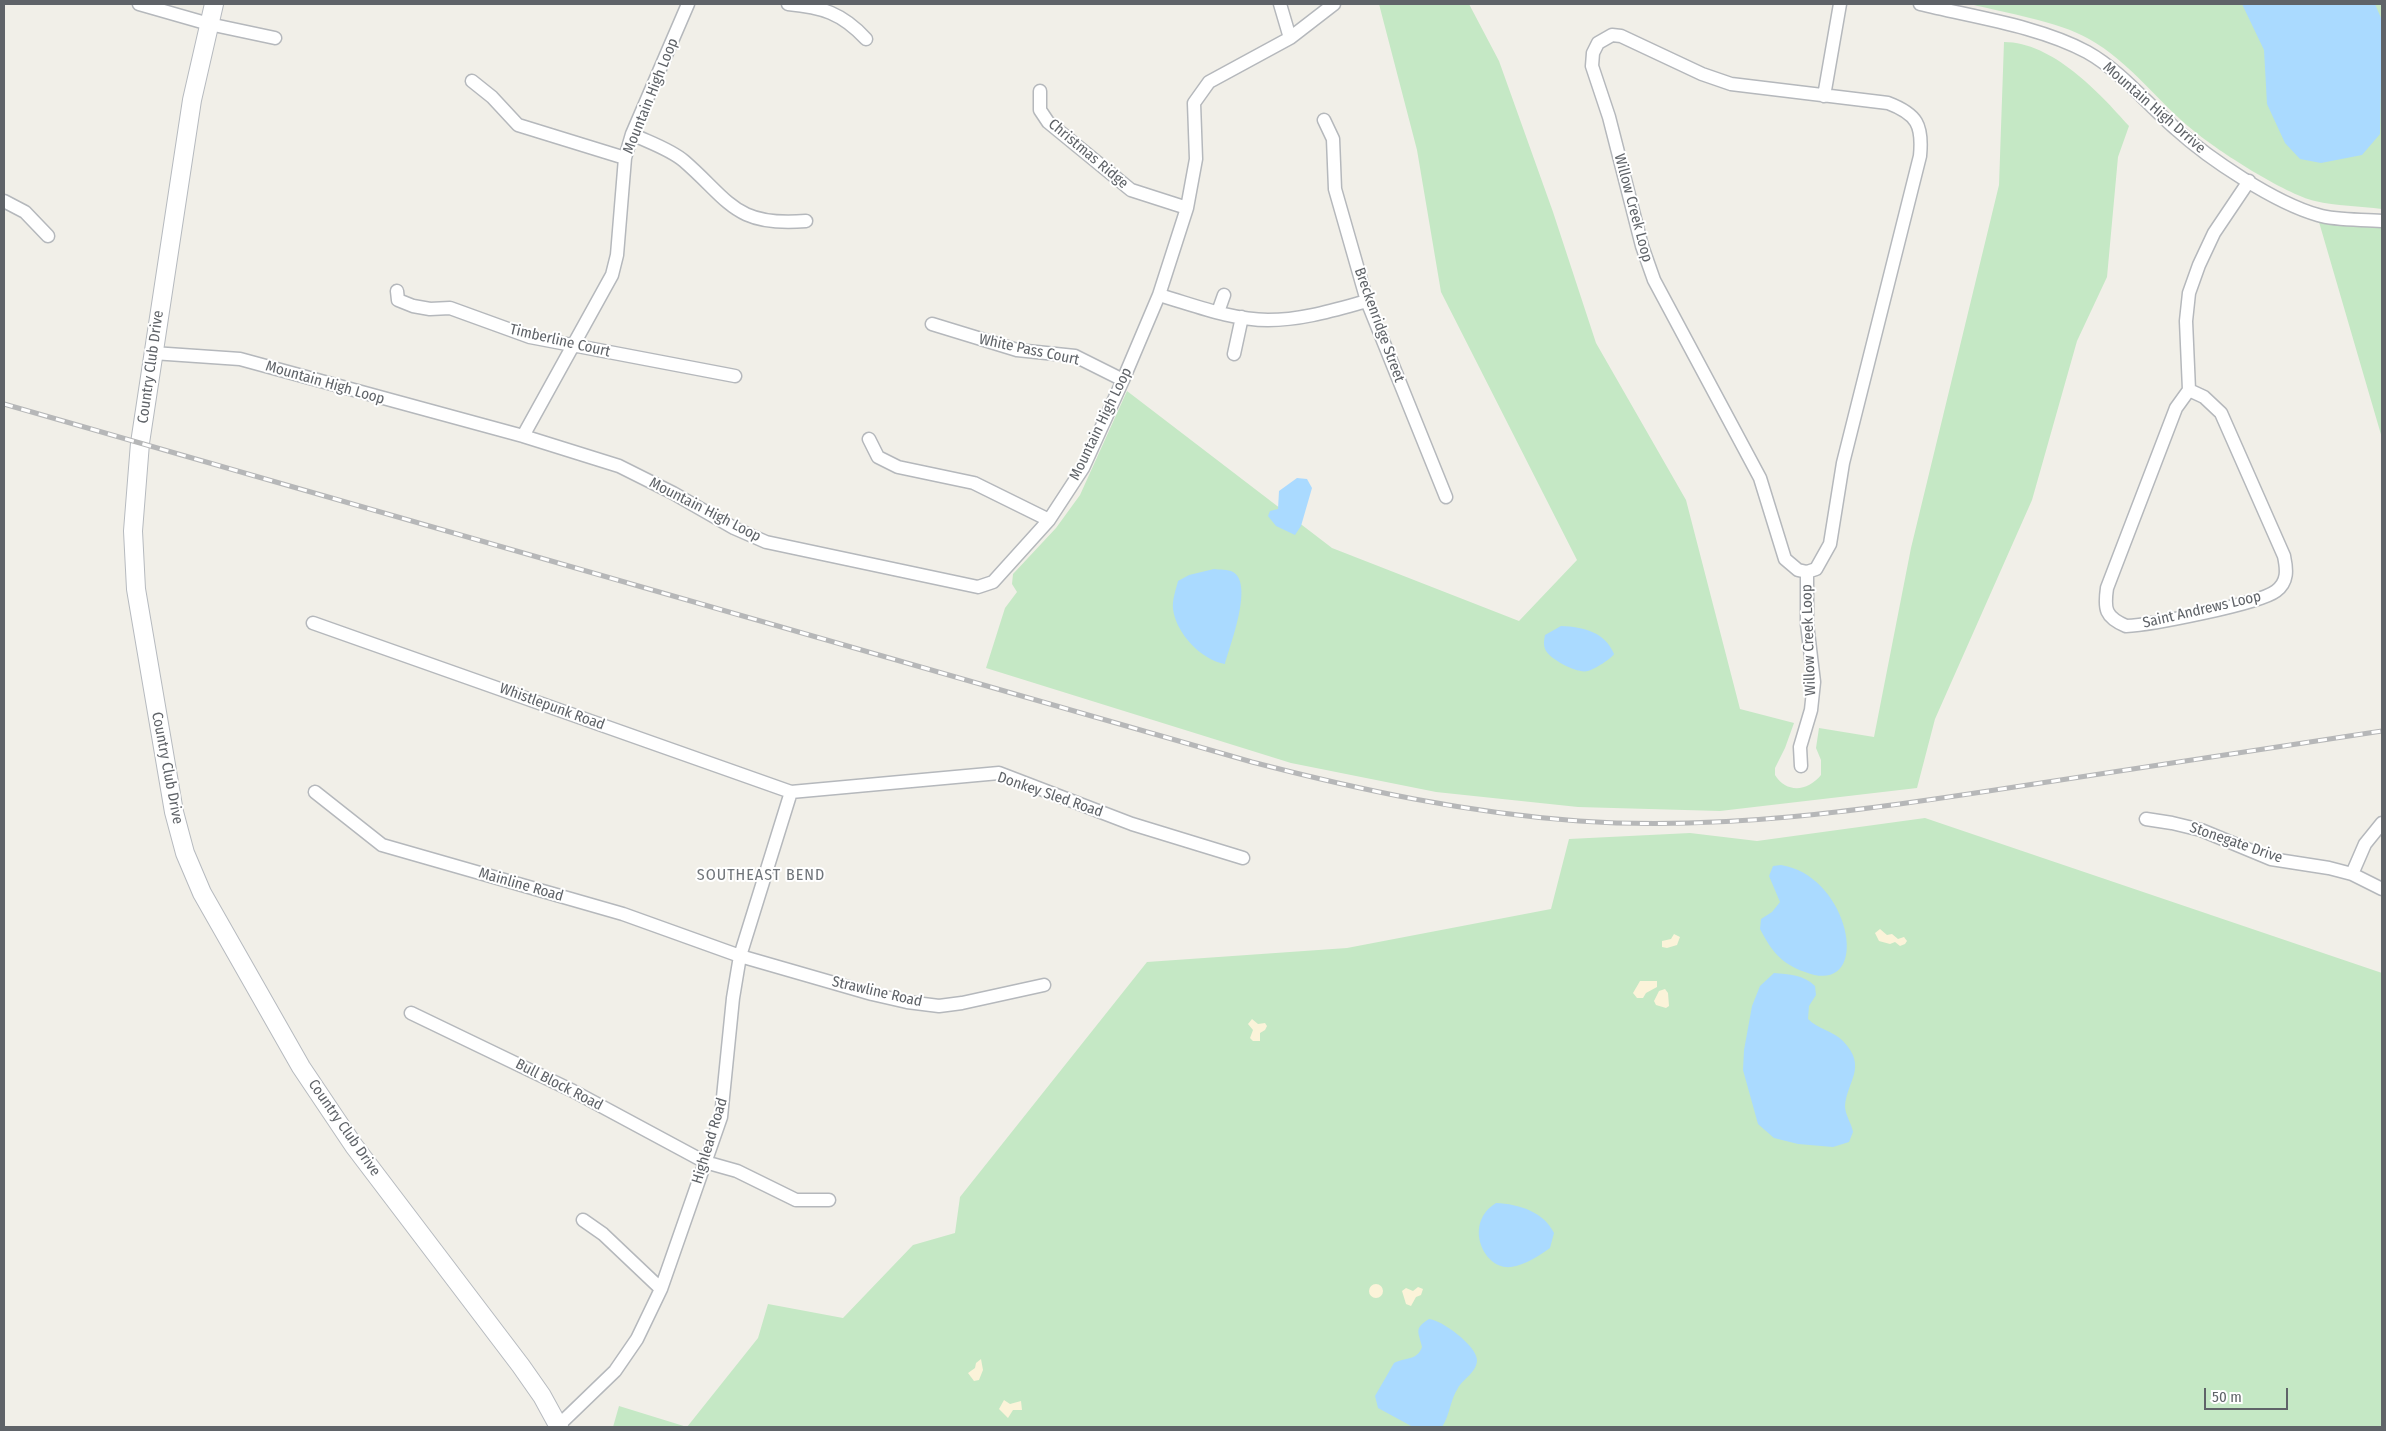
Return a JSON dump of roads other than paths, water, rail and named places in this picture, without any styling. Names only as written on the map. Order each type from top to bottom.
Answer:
[{"type":"street","points":[[139,4],[209,24],[275,38]]},
{"type":"street","name":"Country Club Drive","points":[[214,4],[192,100],[153,352],[136,479],[133,532],[136,580],[174,812],[185,853],[202,893],[301,1067],[354,1146],[521,1366],[542,1396],[558,1427]]},
{"type":"street","name":"Mountain High Loop","points":[[523,436],[612,275],[617,255],[625,158],[632,134],[688,4]]},
{"type":"street","points":[[788,4],[816,6],[838,14],[855,26],[866,39]]},
{"type":"street","points":[[1280,4],[1290,38]]},
{"type":"street","name":"Mountain High Loop","points":[[153,352],[240,359],[523,436],[619,466],[673,493],[734,528],[766,542],[978,587],[993,582],[1049,520],[1083,468],[1123,380],[1159,295],[1187,208],[1196,159],[1194,103],[1209,82],[1290,38],[1334,4]]},
{"type":"street","points":[[1824,96],[1840,4]]},
{"type":"street","name":"Mountain High Drrive","points":[[1920,4],[2014,26],[2058,39],[2086,52],[2105,64],[2197,147],[2280,199],[2318,215],[2382,221]]},
{"type":"street","name":"Willow Creek Loop","points":[[1621,36],[1702,74],[1732,84],[1888,103],[1906,110],[1915,118],[1920,131],[1921,145],[1843,463],[1830,544],[1816,569],[1807,572],[1798,570],[1785,559],[1760,478],[1654,280],[1642,246],[1609,117],[1592,66],[1593,53],[1598,43],[1605,38],[1621,36]]},
{"type":"street","points":[[472,81],[492,97],[518,125],[625,158]]},
{"type":"street","name":"Christmas Ridge","points":[[1040,91],[1040,110],[1048,122],[1131,190],[1187,208]]},
{"type":"street","name":"Breckenridge Street","points":[[1324,120],[1333,139],[1335,189],[1367,301],[1446,497]]},
{"type":"street","points":[[632,134],[682,159],[725,202],[747,216],[779,224],[806,221]]},
{"type":"street","points":[[2189,390],[2186,321],[2189,293],[2199,265],[2214,234],[2249,181]]},
{"type":"street","points":[[4,202],[25,212],[48,236]]},
{"type":"street","name":"Timberline Court","points":[[397,291],[398,300],[413,306],[430,309],[450,308],[530,337],[735,376]]},
{"type":"street","points":[[1159,295],[1218,312],[1268,320],[1304,317],[1367,301]]},
{"type":"street","points":[[1218,312],[1224,295]]},
{"type":"street","points":[[1234,354],[1242,317]]},
{"type":"street","name":"White Pass Court","points":[[932,324],[1017,350],[1075,356],[1123,380]]},
{"type":"street","name":"Saint Andrews Loop","points":[[2189,390],[2204,397],[2220,413],[2284,556],[2287,574],[2283,584],[2268,596],[2212,610],[2126,626],[2113,620],[2107,613],[2105,602],[2107,588],[2176,408],[2189,390]]},
{"type":"street","points":[[869,440],[878,457],[898,467],[974,483],[1049,520]]},
{"type":"street","name":"Willow Creek Loop","points":[[1801,766],[1800,747],[1811,710],[1814,682],[1807,624],[1807,572]]},
{"type":"street","name":"Whistlepunk Road","points":[[313,622],[791,792]]},
{"type":"street","name":"Donkey Sled Road","points":[[791,792],[999,773],[1132,824],[1243,858]]},
{"type":"street","name":"Mainline Road","points":[[315,792],[382,844],[623,914],[740,956]]},
{"type":"street","name":"Highlead Road","points":[[558,1427],[615,1371],[638,1339],[661,1289],[721,1117],[733,998],[740,956],[791,792]]},
{"type":"street","name":"Stonegate Drive","points":[[2146,819],[2172,822],[2201,830],[2271,859],[2329,868],[2352,874],[2382,889]]},
{"type":"street","points":[[2352,874],[2365,844],[2382,823]]},
{"type":"street","name":"Strawline Road","points":[[740,956],[872,994],[907,1002],[939,1006],[962,1003],[1044,985]]},
{"type":"street","name":"Bull Block Road","points":[[411,1014],[573,1091],[705,1162],[737,1171],[796,1200],[828,1200]]},
{"type":"street","points":[[583,1220],[603,1234],[661,1289]]},
{"type":"water","points":[[2242,4],[2375,4],[2381,18],[2382,30],[2380,134],[2362,155],[2321,163],[2300,159],[2285,143],[2267,104],[2264,50]]},
{"type":"water","points":[[1297,478],[1307,479],[1312,488],[1301,526],[1295,535],[1276,526],[1268,516],[1270,511],[1278,509],[1279,491]]},
{"type":"water","points":[[1214,569],[1233,572],[1239,579],[1241,589],[1239,615],[1225,664],[1207,657],[1191,644],[1179,627],[1173,609],[1178,581],[1189,575]]},
{"type":"water","points":[[1561,626],[1586,629],[1593,632],[1605,640],[1614,654],[1602,664],[1588,671],[1565,666],[1549,655],[1544,645],[1545,635]]},
{"type":"water","points":[[1781,865],[1805,874],[1824,890],[1838,911],[1846,933],[1846,953],[1840,968],[1827,976],[1805,972],[1789,965],[1773,950],[1760,929],[1761,919],[1772,912],[1780,902],[1769,876],[1773,866]]},
{"type":"water","points":[[1774,973],[1801,977],[1815,986],[1816,995],[1809,1006],[1808,1019],[1843,1041],[1854,1059],[1854,1074],[1845,1106],[1853,1132],[1849,1142],[1833,1147],[1798,1144],[1774,1138],[1758,1124],[1743,1070],[1744,1050],[1752,1006],[1760,986]]},
{"type":"water","points":[[1496,1203],[1522,1207],[1544,1220],[1554,1233],[1550,1248],[1532,1260],[1516,1266],[1501,1266],[1492,1261],[1485,1253],[1479,1233],[1480,1222],[1486,1212]]},
{"type":"water","points":[[1429,1319],[1435,1320],[1458,1335],[1471,1348],[1477,1360],[1475,1368],[1455,1393],[1442,1427],[1413,1427],[1378,1408],[1375,1396],[1394,1363],[1414,1357],[1420,1351],[1422,1347],[1418,1331],[1421,1325]]},
{"type":"railway","points":[[4,404],[1252,762],[1374,791],[1496,812],[1579,821],[1633,823],[1741,821],[1901,804],[2382,731]]},
{"type":"district","name":"SOUTHEAST BEND","points":[[761,876]]}]
